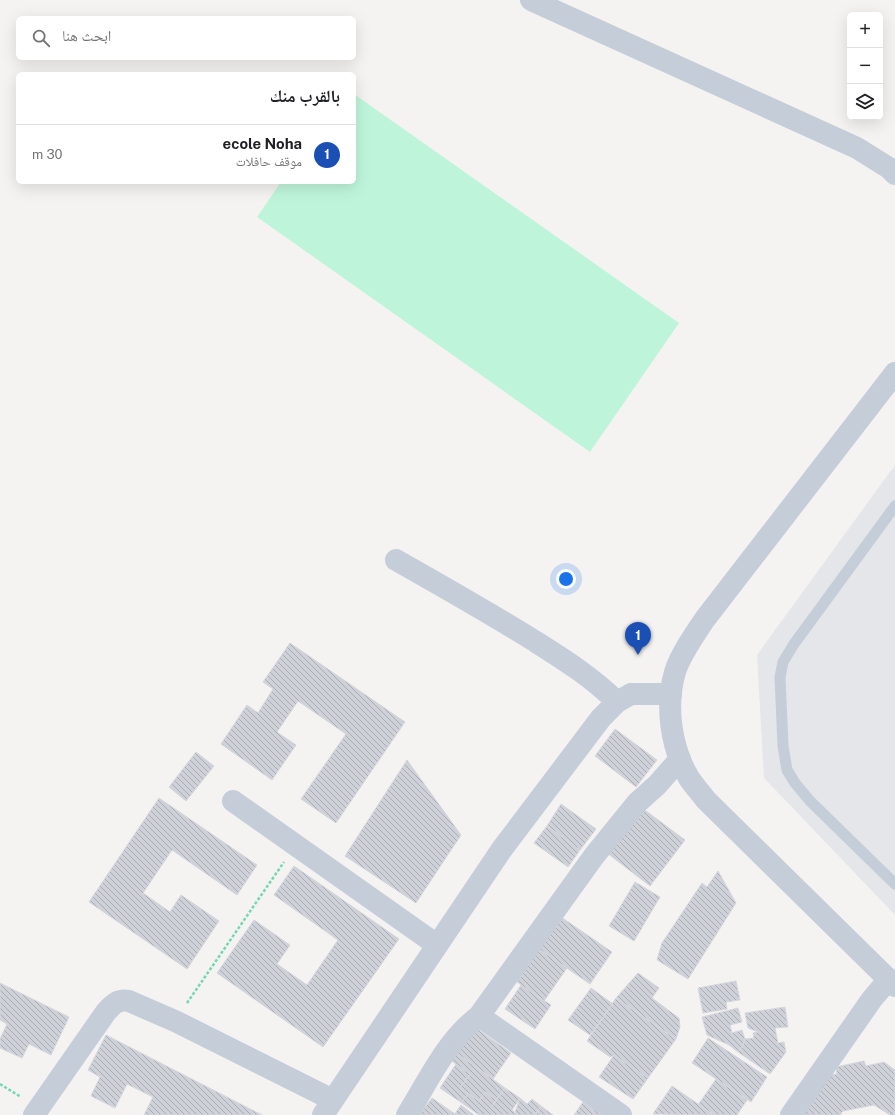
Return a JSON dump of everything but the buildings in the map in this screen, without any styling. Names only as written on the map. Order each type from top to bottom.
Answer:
[{"type":"street","points":[[531,0],[857,148],[889,168],[895,174]]},
{"type":"street","points":[[790,1115],[872,999],[892,982],[706,800],[689,778],[680,759],[673,736],[670,714],[671,694],[675,671],[689,642],[704,619],[895,373]]},
{"type":"street","points":[[396,560],[481,608],[578,669],[604,688],[617,702]]},
{"type":"street","points":[[40,1113],[106,1012],[118,1001],[124,1000],[174,1021],[328,1108],[502,849],[601,718],[617,702],[631,694],[671,694]]},
{"type":"street","points":[[407,1115],[445,1052],[466,1025],[479,1016],[594,856],[637,802],[657,785],[680,759]]},
{"type":"street","points":[[233,801],[438,945]]},
{"type":"street","points":[[479,1016],[621,1115]]},
{"type":"lane","points":[[895,506],[794,644],[784,662],[780,677],[783,746],[787,770],[795,783],[810,801],[895,884]]},
{"type":"path","points":[[174,1021],[296,844]]},
{"type":"shaded area","points":[[895,465],[895,915],[764,778],[757,655]]},
{"type":"green space","points":[[356,95],[679,323],[590,452],[257,217],[280,184],[356,184]]},
{"type":"place","name":"ecole Noha","points":[[638,655]]}]
